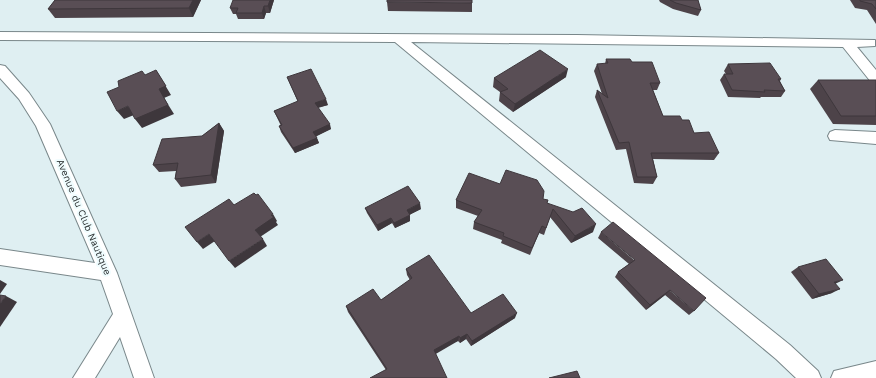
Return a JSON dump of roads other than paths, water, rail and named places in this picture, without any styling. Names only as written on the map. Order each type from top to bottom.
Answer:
[{"type":"street","points":[[0,36],[577,39],[871,43]]},
{"type":"street","points":[[399,39],[783,352],[811,378]]},
{"type":"street","points":[[847,43],[876,79]]},
{"type":"street","name":"Avenue du Club Nautique","points":[[0,69],[24,96],[43,124],[108,273],[144,378]]},
{"type":"street","points":[[835,136],[876,138]]},
{"type":"street","points":[[0,257],[108,273]]},
{"type":"street","points":[[83,378],[123,316]]},
{"type":"street","points":[[841,378],[876,371]]}]
